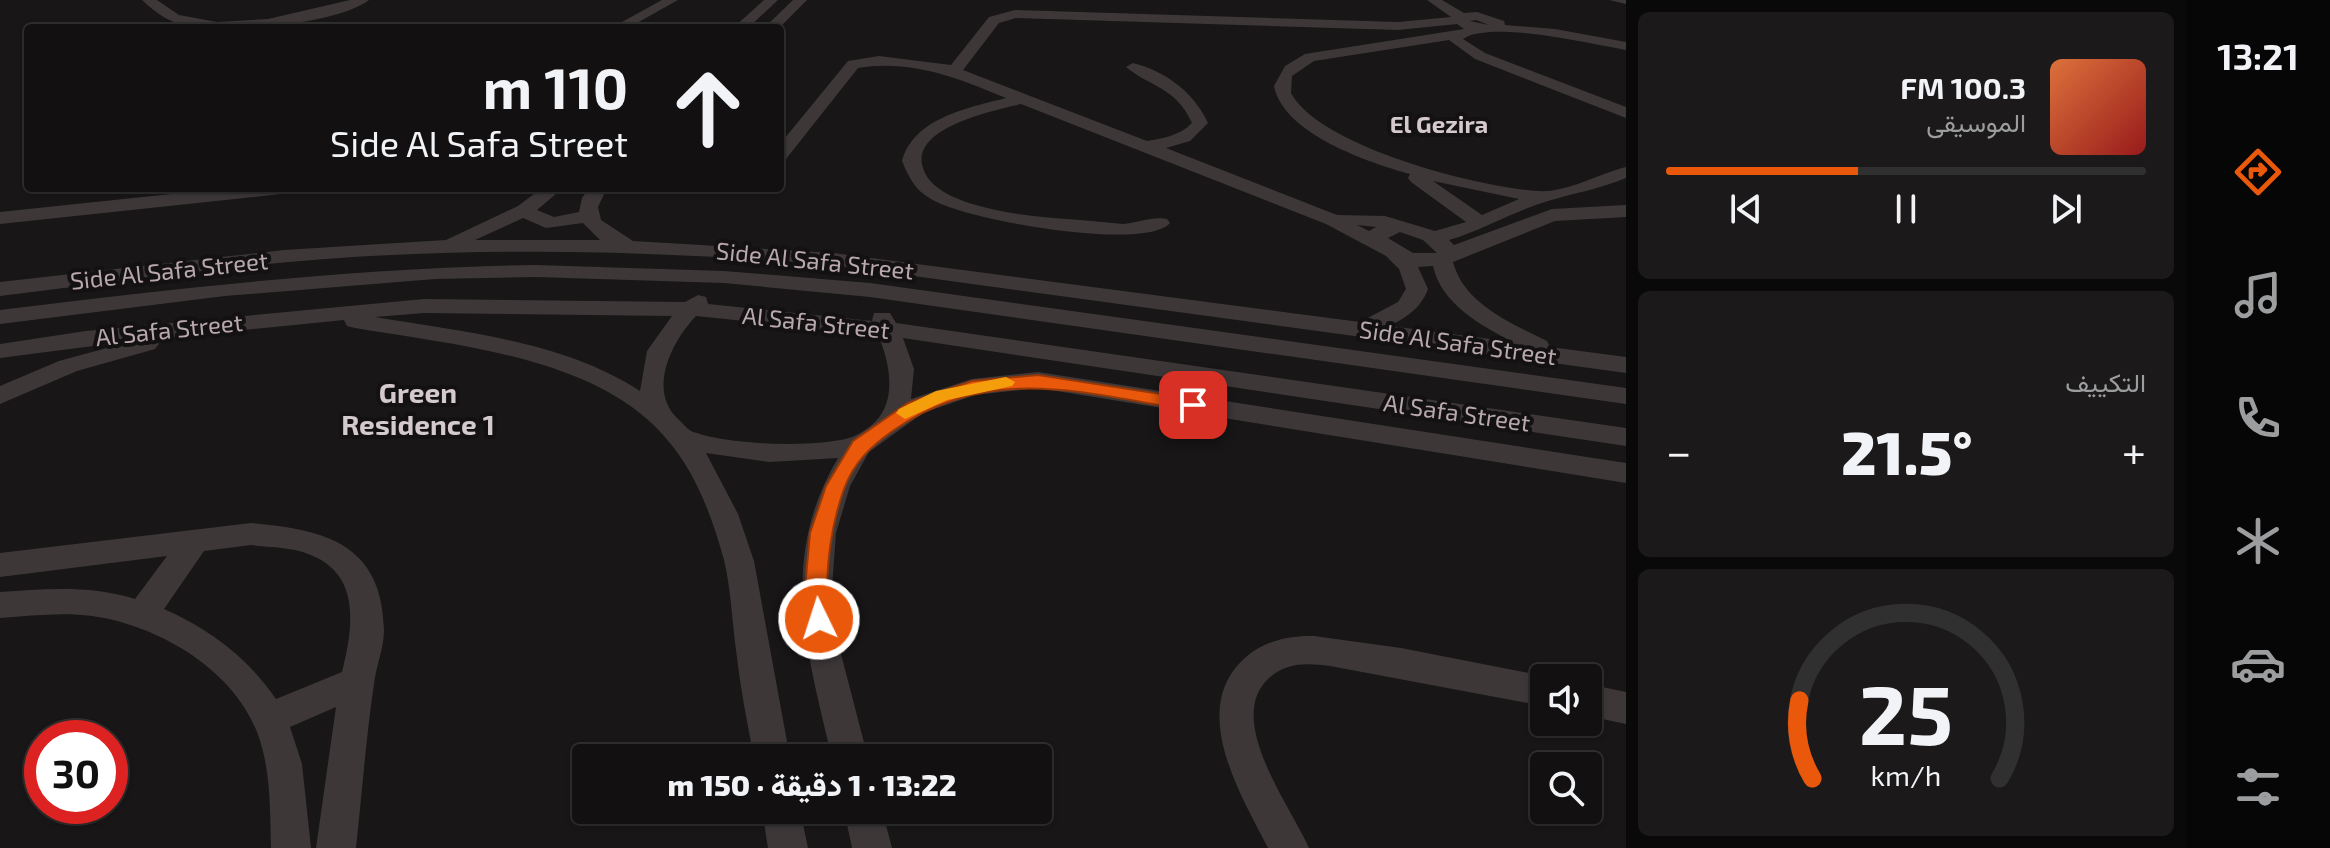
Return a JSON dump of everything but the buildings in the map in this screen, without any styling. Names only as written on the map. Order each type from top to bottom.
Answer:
[{"type":"street","points":[[148,0],[167,14],[187,21],[236,24],[281,23],[338,14],[380,0]]},
{"type":"street","points":[[277,24],[363,0]]},
{"type":"street","points":[[745,24],[772,0]]},
{"type":"street","points":[[775,24],[801,0]]},
{"type":"street","points":[[1433,0],[1459,24]]},
{"type":"street","points":[[1615,0],[1626,0]]},
{"type":"street","points":[[627,24],[679,1]]},
{"type":"street","points":[[642,24],[679,1]]},
{"type":"street","points":[[1471,1],[1488,25]]},
{"type":"street","points":[[132,3],[163,24]]},
{"type":"street","points":[[955,70],[994,20],[1015,14],[1256,21],[1310,30],[1488,25],[1626,46]]},
{"type":"street","points":[[1459,24],[1378,45],[1310,57],[1291,66],[1281,78],[1281,93],[1292,110],[1314,127],[1347,145],[1446,179],[1540,197]]},
{"type":"street","points":[[1459,24],[1456,41],[1464,48],[1626,113]]},
{"type":"street","points":[[1310,30],[1336,51]]},
{"type":"street","points":[[1378,45],[1480,56]]},
{"type":"street","points":[[784,150],[853,64],[879,60],[955,70],[1333,220],[1389,250],[1419,260],[1552,215],[1626,211]]},
{"type":"street","points":[[1133,67],[1151,72],[1197,111],[1200,123],[1193,134],[1175,142],[1148,146]]},
{"type":"street","points":[[1025,98],[967,114],[919,138],[909,152],[910,168],[922,184],[945,199],[976,211],[1123,230],[1144,229],[1160,223]]},
{"type":"street","points":[[1390,161],[1479,222]]},
{"type":"street","points":[[1441,251],[1479,222],[1540,197],[1624,176]]},
{"type":"street","points":[[0,208],[138,192]]},
{"type":"street","points":[[0,218],[244,192]]},
{"type":"street","points":[[442,247],[525,210],[549,192]]},
{"type":"street","points":[[596,192],[587,206],[587,216],[595,228],[610,239],[632,246]]},
{"type":"street","points":[[525,210],[532,218],[549,223],[569,222],[587,216]]},
{"type":"street","points":[[1333,220],[1373,221],[1416,229],[1441,251],[1444,273],[1456,292],[1484,314],[1570,358],[1614,394]]},
{"type":"street","points":[[1366,328],[1392,318],[1409,304],[1417,286],[1416,276],[1378,240],[1378,233],[1395,227]]},
{"type":"street","name":"Side Al Safa Street","points":[[0,289],[326,253],[442,247],[632,246],[833,259],[1626,365]]},
{"type":"street","name":"Al Safa Street","points":[[0,317],[225,289],[435,273],[536,271],[724,277],[870,290],[1614,394]]},
{"type":"street","points":[[656,413],[650,384],[655,356],[668,331],[724,277]]},
{"type":"street","points":[[1417,286],[1456,292]]},
{"type":"street","points":[[870,290],[898,350],[903,373],[900,398],[889,423]]},
{"type":"street","points":[[1104,296],[1104,324]]},
{"type":"street","name":"Al Safa Street","points":[[0,351],[86,338],[424,306],[690,309],[886,329],[1626,437]]},
{"type":"street","points":[[316,314],[522,352],[570,367],[614,387],[656,413],[680,437],[706,478],[728,526],[744,583],[770,744]]},
{"type":"street","points":[[0,396],[68,366],[212,325]]},
{"type":"street","points":[[1038,380],[1039,350]]},
{"type":"street","points":[[846,744],[823,650],[816,588],[824,521],[836,486],[859,446],[889,423],[942,395],[972,387],[1038,380],[1626,473]]},
{"type":"street","points":[[680,437],[721,449],[767,454],[814,453],[859,446]]},
{"type":"street","points":[[0,565],[251,534],[301,539],[340,557],[364,588],[368,633],[357,682],[336,848]]},
{"type":"street","points":[[143,614],[194,542]]},
{"type":"street","points":[[0,605],[61,600],[104,605],[143,614],[200,641],[239,674],[269,719],[287,778],[291,848]]},
{"type":"street","points":[[1289,848],[1247,758],[1236,717],[1242,685],[1262,662],[1293,650],[1334,653],[1393,661],[1530,688]]},
{"type":"street","points":[[269,719],[357,682]]},
{"type":"street","points":[[1602,703],[1626,708]]},
{"type":"street","points":[[784,824],[788,848]]},
{"type":"street","points":[[866,824],[872,848]]},
{"type":"slow traffic","points":[[905,413],[942,395],[1006,382]]},
{"type":"district","name":"El Gezira","points":[[1439,123]]},
{"type":"district","name":"Green Residence 1","points":[[418,408]]},
{"type":"route","points":[[819,619],[816,588],[821,533],[836,486],[859,446],[873,433],[914,407],[972,387],[1038,380],[1193,405]]}]
